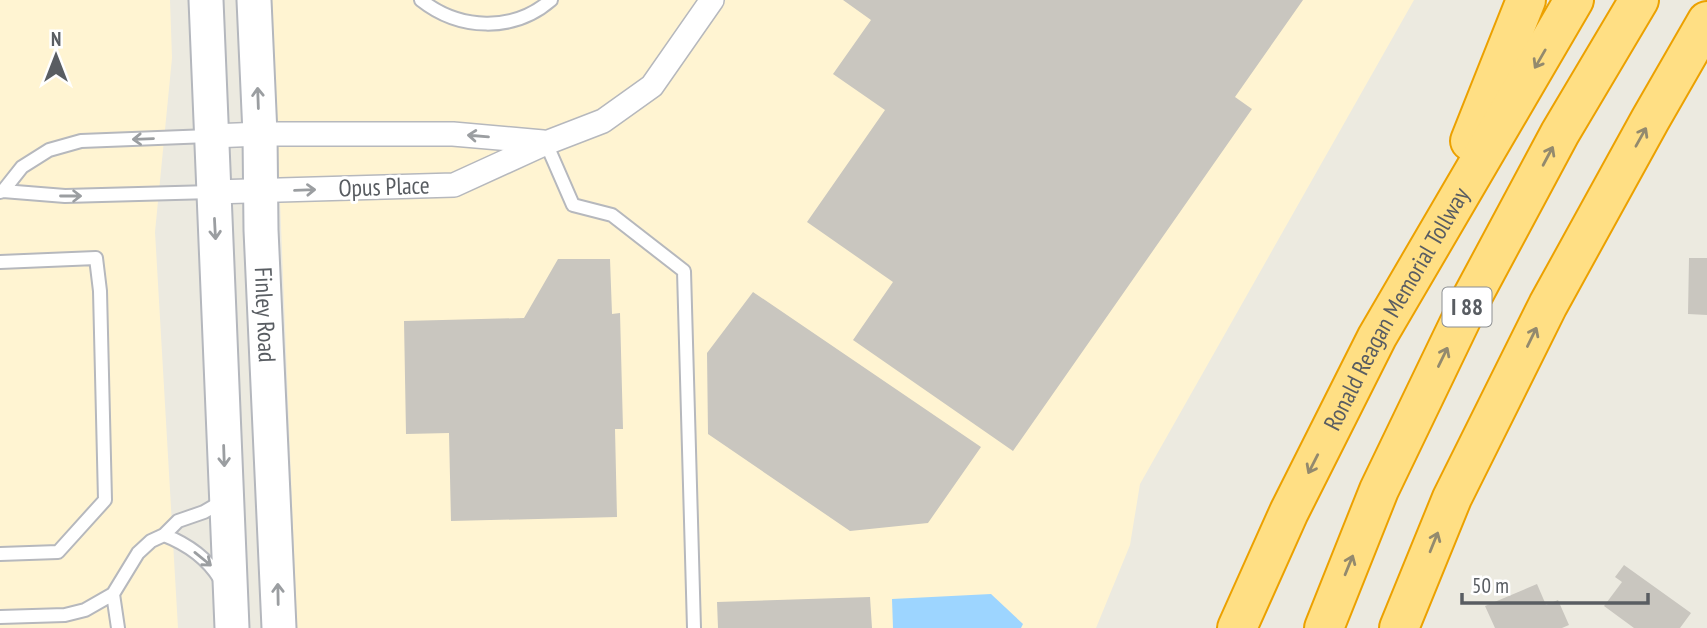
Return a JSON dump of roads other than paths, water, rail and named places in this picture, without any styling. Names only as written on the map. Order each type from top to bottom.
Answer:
[{"type":"highway","points":[[1377,337],[1464,157],[1526,0]]},
{"type":"highway","name":"Ronald Reagan Memorial Tollway","points":[[1237,628],[1289,512],[1377,337],[1574,0]]},
{"type":"highway","name":"I 88","points":[[1324,628],[1379,490],[1470,301],[1560,133],[1639,0]]},
{"type":"highway","points":[[1399,628],[1452,498],[1548,305],[1707,21]]},
{"type":"main road","name":"Finley Road","points":[[206,0],[232,628]]},
{"type":"main road","name":"Finley Road","points":[[254,0],[279,628]]},
{"type":"street","name":"Opus Place","points":[[213,192],[454,185],[546,142],[603,121],[652,86],[712,0]]},
{"type":"street","name":"Opus Place","points":[[211,136],[453,134],[546,142]]},
{"type":"lane","points":[[421,0],[453,19],[484,25],[515,20],[543,7],[551,0]]},
{"type":"lane","points":[[2,191],[23,167],[49,150],[81,141],[211,136]]},
{"type":"lane","points":[[546,142],[573,205],[612,215],[684,271],[694,628]]},
{"type":"lane","points":[[2,191],[65,196],[213,192]]},
{"type":"lane","points":[[0,262],[96,258],[100,291],[106,500],[58,551],[0,554]]},
{"type":"lane","points":[[0,617],[65,615],[85,610],[113,594],[138,553],[151,541],[164,535],[178,521],[216,505],[226,493]]},
{"type":"lane","points":[[164,535],[179,541],[212,566],[230,595]]},
{"type":"lane","points":[[113,594],[118,628]]},
{"type":"water","points":[[991,594],[1023,624],[1021,628],[893,628],[892,599]]}]
